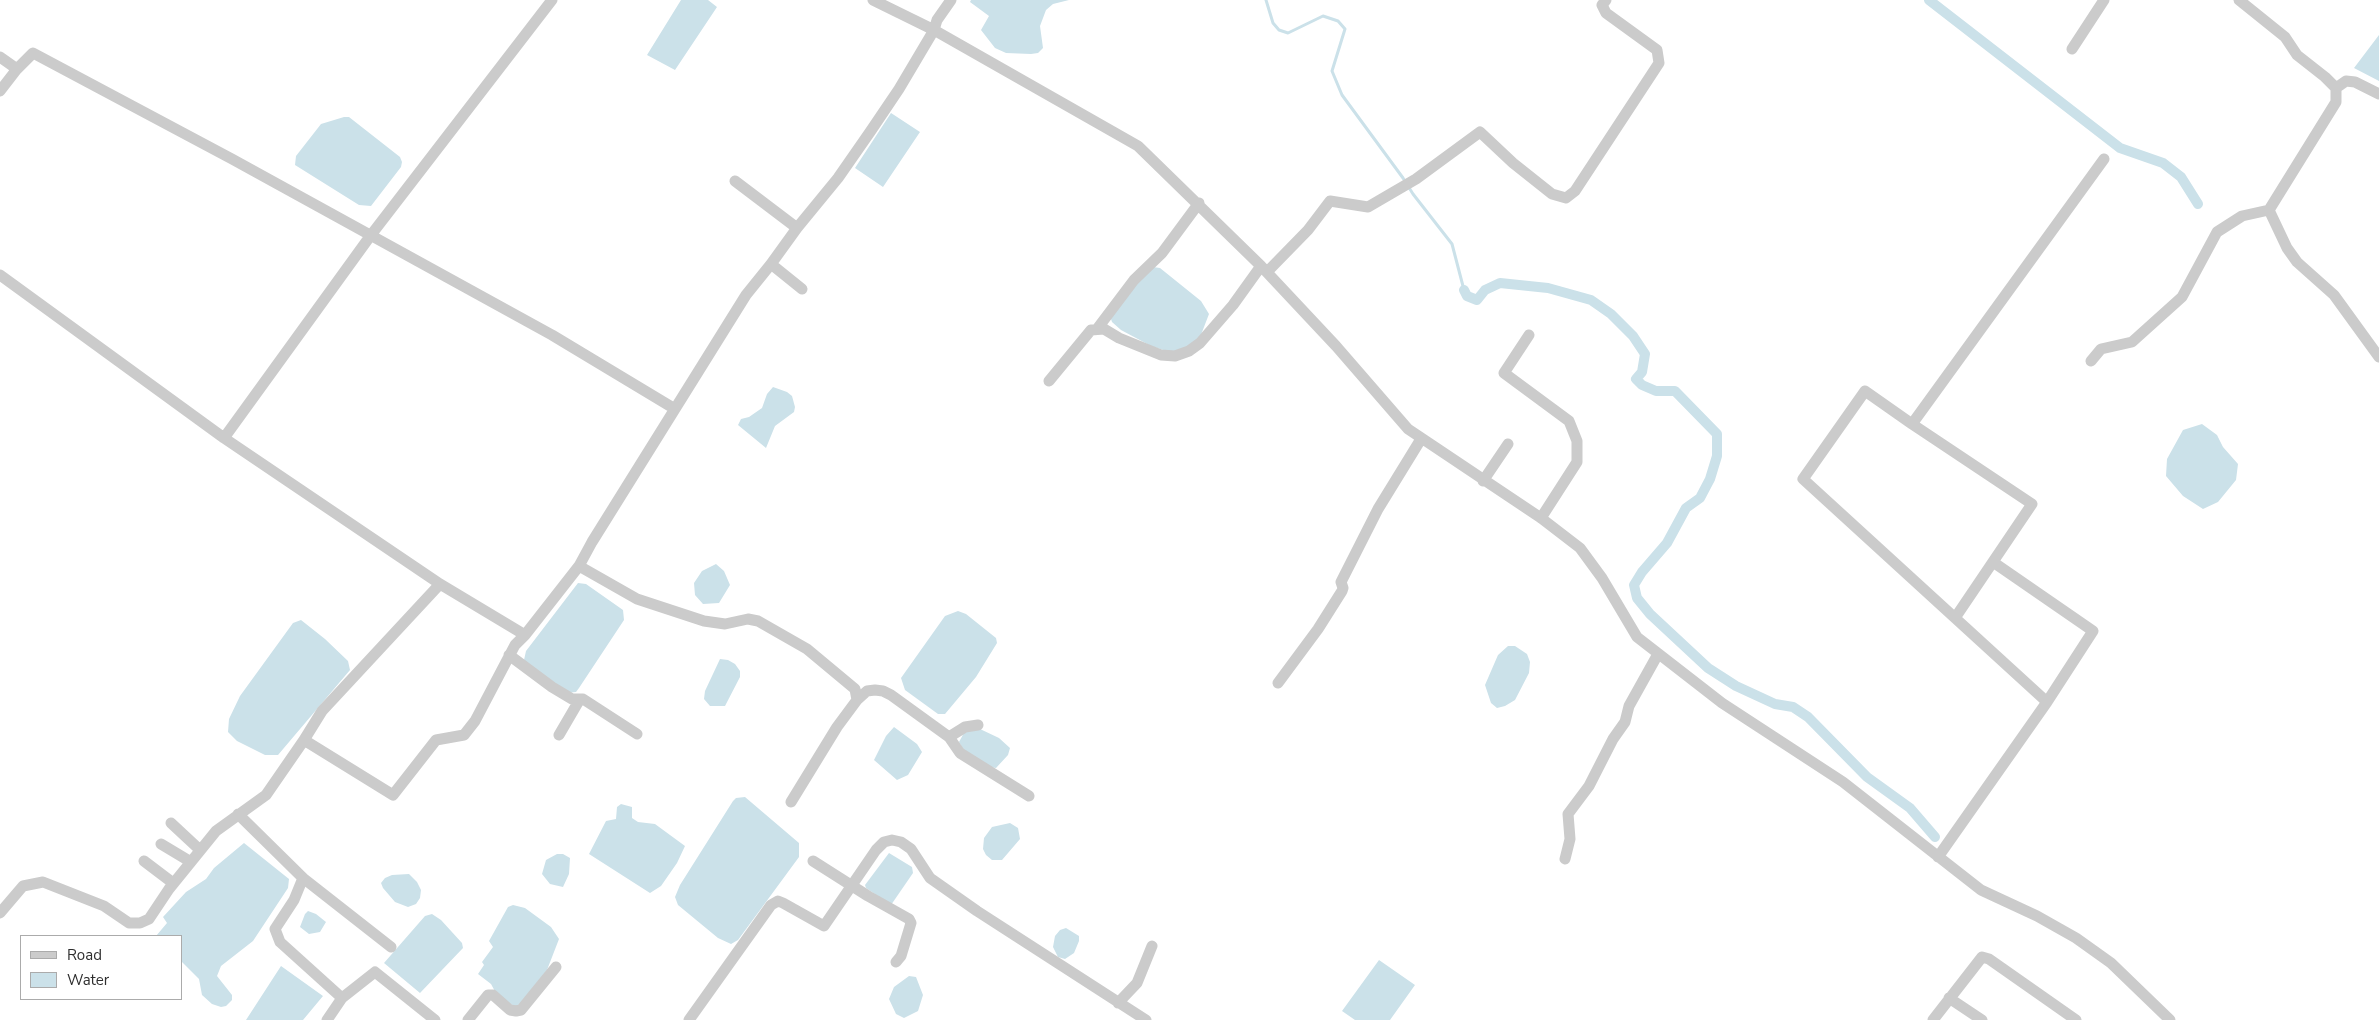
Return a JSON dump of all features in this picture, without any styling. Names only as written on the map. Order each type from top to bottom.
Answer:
[{"type":"street","points":[[224,438],[372,235],[552,0]]},
{"type":"street","points":[[873,0],[934,30],[1138,146],[1199,203],[1264,269],[1336,346],[1408,429],[1483,481],[1541,518],[1580,548],[1602,578],[1638,637],[1658,654],[1722,703],[1843,782],[1981,890],[2037,916],[2076,938],[2111,963],[2170,1020]]},
{"type":"street","points":[[304,740],[393,795],[436,740],[464,735],[475,720],[515,645],[579,566],[592,542],[746,295],[860,147],[899,89],[934,30],[937,20],[951,0]]},
{"type":"street","points":[[1049,381],[1091,330],[1104,329],[1119,338],[1162,355],[1175,356],[1189,351],[1200,343],[1264,269],[1308,230],[1330,201],[1368,207],[1416,179],[1480,132],[1513,163],[1552,194],[1566,198],[1575,191],[1659,63],[1657,50],[1606,13],[1602,5],[1606,0]]},
{"type":"street","points":[[2072,49],[2104,0]]},
{"type":"street","points":[[2091,362],[2101,349],[2132,342],[2182,297],[2217,232],[2242,216],[2269,210],[2336,102],[2336,88],[2297,55],[2285,37],[2239,0]]},
{"type":"street","points":[[0,91],[16,69],[33,53],[372,235],[552,335],[675,409]]},
{"type":"street","points":[[0,57],[16,69]]},
{"type":"street","points":[[2336,88],[2346,81],[2355,82],[2379,94]]},
{"type":"street","points":[[1912,424],[2104,159]]},
{"type":"street","points":[[735,182],[797,228]]},
{"type":"street","points":[[1097,329],[1134,280],[1162,253],[1199,203]]},
{"type":"street","points":[[2269,210],[2287,248],[2297,262],[2334,295],[2379,357]]},
{"type":"street","points":[[771,264],[802,289]]},
{"type":"street","points":[[0,275],[224,438],[440,584],[525,635]]},
{"type":"street","points":[[1529,335],[1504,373],[1569,421],[1577,441],[1577,462],[1541,518]]},
{"type":"street","points":[[1955,618],[2032,504],[1865,391],[1804,479],[1955,618],[2047,702]]},
{"type":"street","points":[[1278,683],[1318,629],[1342,591],[1341,582],[1378,509],[1421,439]]},
{"type":"street","points":[[1483,481],[1508,444]]},
{"type":"street","points":[[1938,857],[2047,702],[2093,631],[1993,562]]},
{"type":"street","points":[[579,566],[637,599],[704,621],[726,624],[748,619],[758,621],[807,649],[855,689],[857,700]]},
{"type":"street","points":[[0,913],[23,886],[43,882],[104,906],[129,923],[140,923],[149,919],[173,883],[216,831],[266,795],[322,711],[440,584]]},
{"type":"street","points":[[1565,859],[1570,839],[1568,814],[1589,786],[1613,739],[1625,722],[1629,706],[1658,654]]},
{"type":"street","points":[[509,655],[552,687],[572,699],[580,699],[637,734]]},
{"type":"street","points":[[791,802],[837,727],[857,700],[867,691],[883,690],[949,737],[960,753],[1028,796]]},
{"type":"street","points":[[559,735],[580,699]]},
{"type":"street","points":[[949,737],[965,727],[978,725]]},
{"type":"street","points":[[238,814],[303,878],[391,947]]},
{"type":"street","points":[[171,823],[200,850]]},
{"type":"street","points":[[689,1020],[748,934],[773,903],[778,901],[784,903],[824,926],[876,850],[884,842],[892,840],[901,842],[911,849],[930,878],[1016,937],[1146,1020]]},
{"type":"street","points":[[161,844],[191,862]]},
{"type":"street","points":[[144,861],[173,883]]},
{"type":"street","points":[[813,861],[868,896],[895,909],[911,921],[901,956],[896,962]]},
{"type":"street","points":[[303,878],[294,900],[275,929],[280,942],[342,998]]},
{"type":"street","points":[[1118,1003],[1136,982],[1152,946]]},
{"type":"street","points":[[1932,1020],[1980,958],[1985,957],[2076,1020]]},
{"type":"street","points":[[468,1020],[488,995],[493,995],[510,1010],[516,1012],[521,1010],[556,967]]},
{"type":"street","points":[[327,1020],[342,998],[375,972],[435,1020]]},
{"type":"street","points":[[1949,998],[1982,1020]]},
{"type":"water","points":[[681,0],[708,0],[717,7],[675,70],[647,55]]},
{"type":"water","points":[[971,0],[1069,0],[1053,4],[1046,10],[1040,26],[1043,48],[1038,53],[1031,54],[1006,53],[995,48],[981,30],[989,16],[970,2]]},
{"type":"water","points":[[2379,35],[2379,81],[2354,68]]},
{"type":"water","points":[[891,113],[920,132],[883,187],[855,168]]},
{"type":"water","points":[[349,117],[400,157],[402,162],[401,167],[371,206],[359,205],[295,165],[296,156],[321,124]]},
{"type":"water","points":[[1153,267],[1160,268],[1201,301],[1209,314],[1199,340],[1179,351],[1166,351],[1151,346],[1121,330],[1112,322],[1110,316],[1139,280]]},
{"type":"water","points":[[773,387],[792,396],[795,407],[794,412],[775,426],[766,448],[738,425],[741,419],[749,417],[762,408],[767,394]]},
{"type":"water","points":[[2202,424],[2217,435],[2223,447],[2238,464],[2236,480],[2218,502],[2203,509],[2183,496],[2166,476],[2167,459],[2183,430]]},
{"type":"water","points":[[716,564],[724,571],[730,585],[719,603],[703,604],[695,595],[694,583],[702,571]]},
{"type":"water","points":[[578,583],[586,584],[623,610],[624,620],[576,692],[566,693],[524,660],[526,651]]},
{"type":"water","points":[[958,611],[966,614],[996,638],[997,643],[976,677],[945,714],[938,714],[905,690],[901,678],[945,616]]},
{"type":"water","points":[[301,620],[348,661],[350,670],[278,755],[265,755],[237,741],[228,732],[229,719],[240,696],[293,623]]},
{"type":"water","points":[[1508,646],[1515,646],[1527,654],[1530,662],[1529,673],[1515,700],[1497,708],[1491,703],[1485,685],[1498,655]]},
{"type":"water","points":[[720,659],[728,660],[735,664],[740,671],[740,677],[725,706],[710,706],[704,699],[705,691]]},
{"type":"water","points":[[894,727],[917,744],[922,752],[908,775],[897,780],[874,760],[886,736]]},
{"type":"water","points":[[980,729],[999,738],[1010,748],[1008,755],[996,768],[989,767],[965,752],[959,742],[965,731]]},
{"type":"water","points":[[745,797],[799,843],[799,857],[738,940],[731,944],[718,938],[678,905],[675,897],[680,885],[733,801],[736,798]]},
{"type":"water","points":[[621,804],[632,807],[632,818],[638,822],[655,824],[685,846],[677,863],[661,886],[650,893],[589,854],[606,821],[616,819],[617,807]]},
{"type":"water","points":[[1010,823],[1018,828],[1020,839],[1002,860],[992,860],[983,849],[984,838],[992,827]]},
{"type":"water","points":[[244,843],[289,879],[288,888],[253,941],[221,966],[217,976],[232,995],[232,1000],[226,1006],[221,1007],[212,1004],[202,995],[199,979],[182,962],[182,935],[157,935],[167,923],[163,917],[186,892],[206,879],[214,868]]},
{"type":"water","points":[[889,853],[912,867],[913,873],[891,905],[866,888],[865,885]]},
{"type":"water","points":[[557,854],[563,854],[570,858],[569,874],[563,887],[550,884],[542,874],[546,860]]},
{"type":"water","points":[[409,874],[417,882],[421,890],[420,898],[416,904],[408,907],[395,902],[381,883],[385,878],[392,875]]},
{"type":"water","points":[[513,905],[525,908],[551,927],[559,939],[547,970],[516,1007],[498,997],[491,984],[478,974],[484,965],[482,962],[493,947],[489,941],[508,907]]},
{"type":"water","points":[[308,911],[316,914],[326,922],[320,932],[309,934],[300,927]]},
{"type":"water","points":[[432,914],[441,920],[462,943],[463,948],[420,993],[384,963],[425,916]]},
{"type":"water","points":[[1066,928],[1079,936],[1079,941],[1074,953],[1065,959],[1058,957],[1053,947],[1055,936],[1060,930]]},
{"type":"water","points":[[1379,960],[1415,985],[1390,1020],[1355,1020],[1342,1011]]},
{"type":"water","points":[[281,966],[323,996],[303,1020],[246,1020]]},
{"type":"water","points":[[909,976],[916,977],[923,995],[918,1011],[904,1018],[896,1014],[889,999],[894,987]]},
{"type":"waterway","points":[[1266,0],[1273,23],[1279,30],[1288,33],[1323,16],[1338,21],[1345,29],[1332,71],[1342,95],[1413,194],[1452,244],[1464,290]]},
{"type":"waterway","points":[[1929,0],[2120,148],[2163,163],[2181,177],[2198,204]]},
{"type":"waterway","points":[[1464,290],[1467,296],[1477,300],[1485,290],[1500,283],[1548,288],[1591,300],[1611,314],[1633,336],[1645,354],[1642,372],[1636,379],[1642,385],[1656,391],[1675,391],[1717,434],[1717,456],[1710,479],[1700,498],[1686,508],[1667,543],[1642,572],[1634,585],[1637,598],[1650,614],[1708,668],[1736,686],[1775,704],[1793,707],[1808,717],[1867,777],[1910,808],[1935,837]]}]
